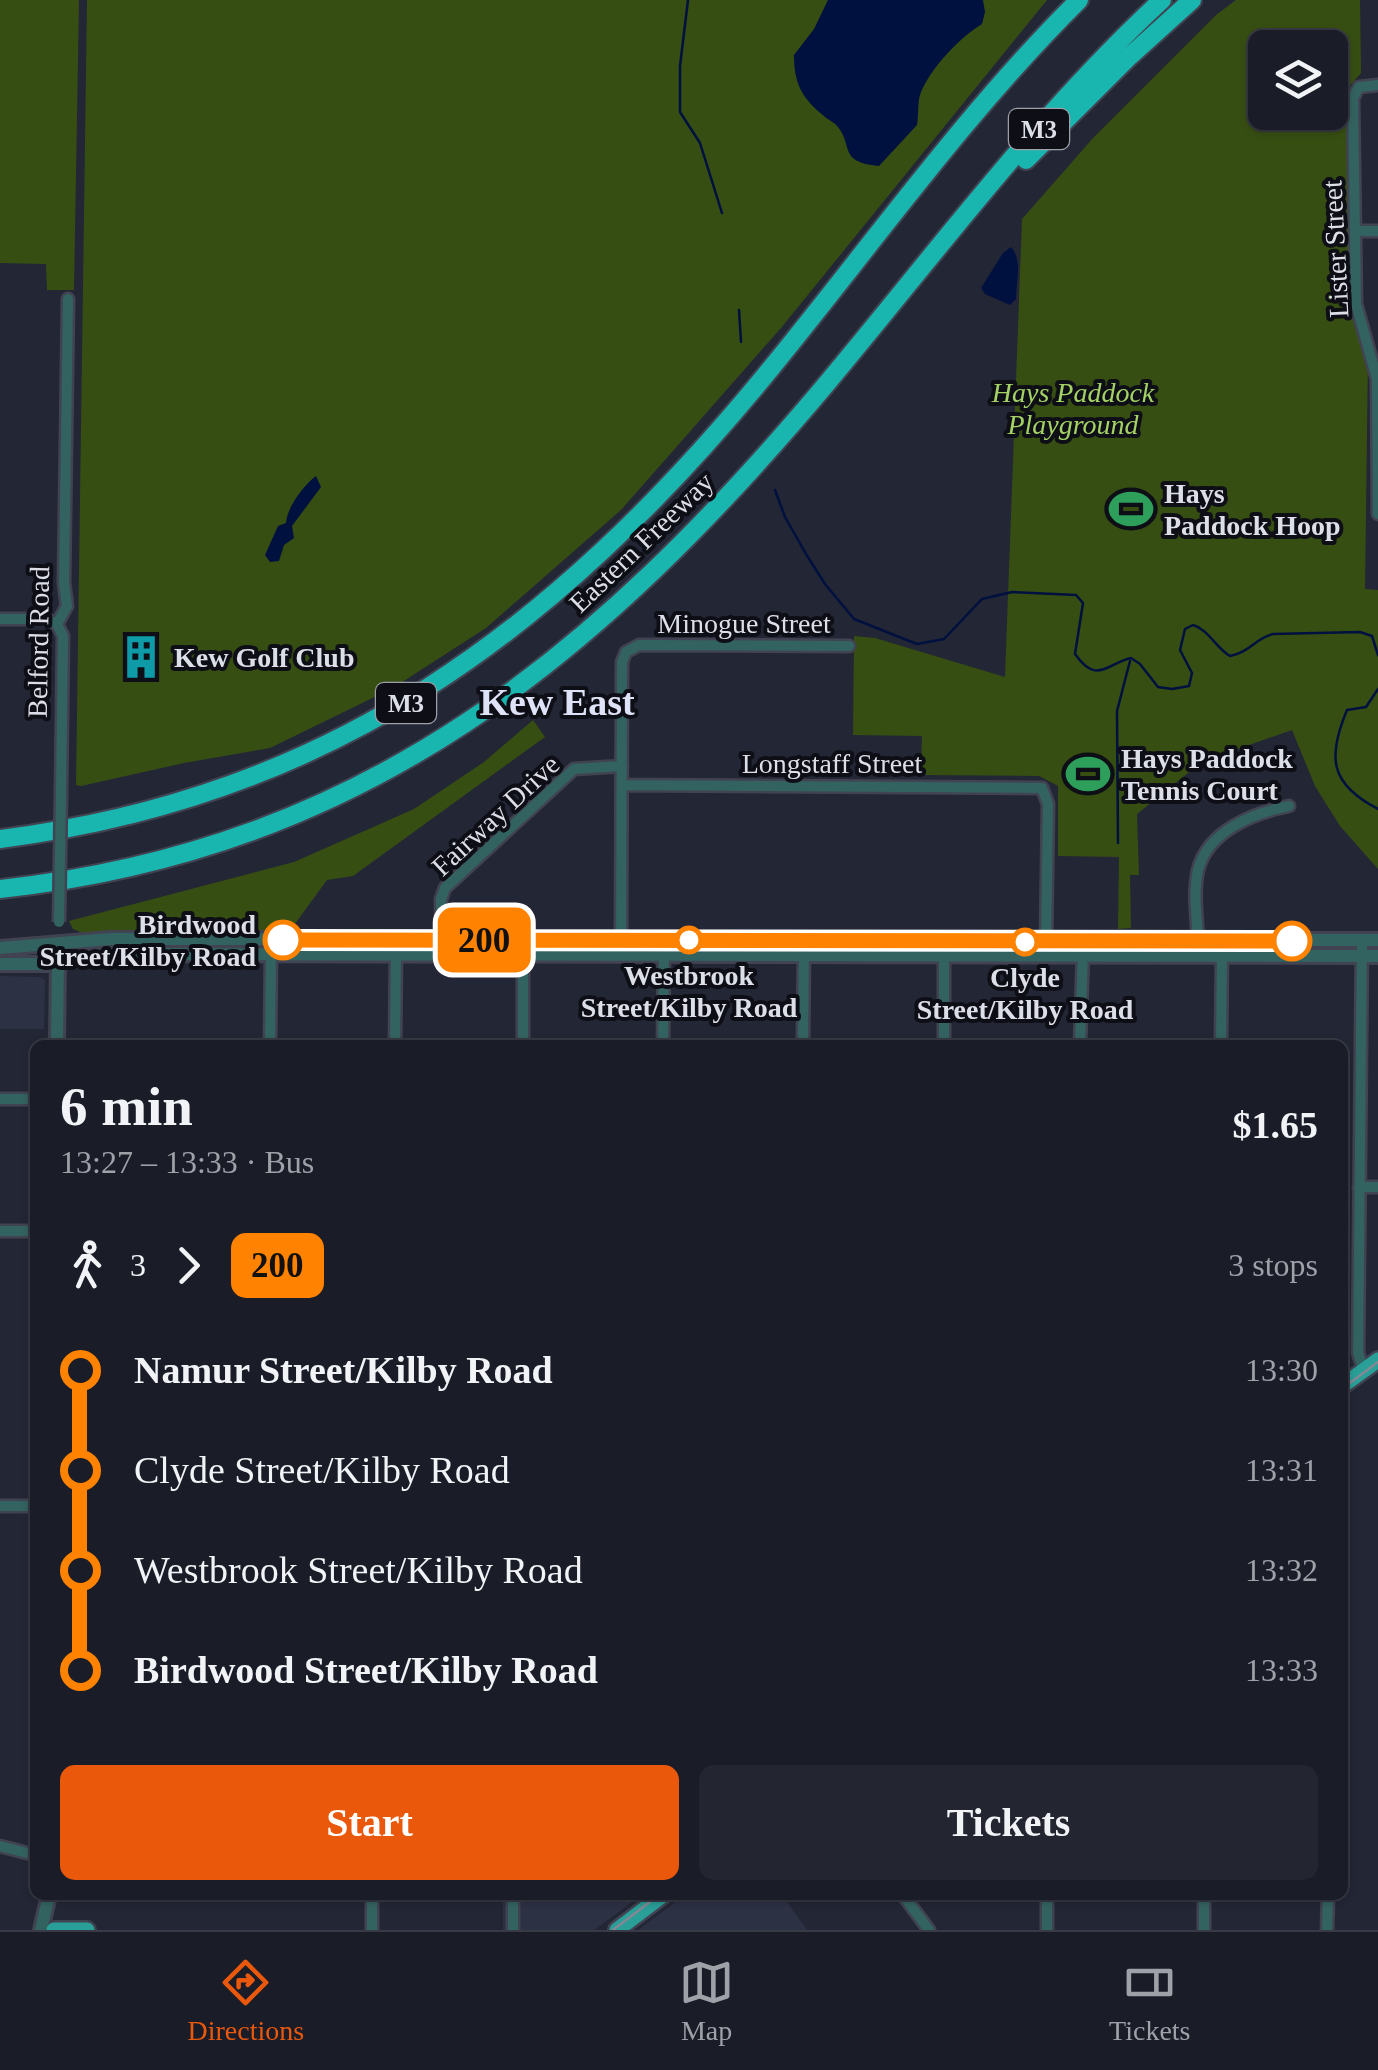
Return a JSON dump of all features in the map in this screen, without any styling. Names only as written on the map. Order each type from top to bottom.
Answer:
[{"type":"highway","points":[[1033,49],[1071,0]]},
{"type":"highway","name":"Eastern Freeway","points":[[0,839],[154,810],[252,778],[382,718],[504,636],[622,534],[691,462],[1033,49],[1079,0]]},
{"type":"highway","name":"Eastern Freeway","points":[[0,889],[106,873],[239,836],[380,776],[480,715],[598,624],[698,529],[790,427],[1037,131],[1162,0]]},
{"type":"highway","points":[[924,264],[1090,96],[1192,0]]},
{"type":"main road","points":[[1348,1382],[1378,1360]]},
{"type":"main road","points":[[617,1930],[656,1900]]},
{"type":"main road","points":[[54,1930],[86,1930]]},
{"type":"street","name":"Lister Street","points":[[1378,85],[1358,87],[1352,98],[1357,318],[1376,379],[1378,514]]},
{"type":"street","points":[[1354,231],[1378,231]]},
{"type":"street","name":"Belford Road","points":[[57,1040],[63,636],[57,624],[67,606],[64,583],[68,299]]},
{"type":"street","points":[[0,619],[46,619],[57,624]]},
{"type":"street","name":"Minogue Street","points":[[622,766],[622,662],[629,648],[849,646]]},
{"type":"street","points":[[621,955],[622,766]]},
{"type":"street","name":"Fairway Drive","points":[[442,940],[441,899],[445,888],[574,768],[622,766]]},
{"type":"street","name":"Longstaff Street","points":[[622,785],[1042,788],[1048,804],[1046,942]]},
{"type":"street","points":[[1198,941],[1197,876],[1206,852],[1240,822],[1289,806]]},
{"type":"street","points":[[0,948],[110,939],[664,940],[1081,956],[1378,956]]},
{"type":"street","points":[[270,1040],[271,940]]},
{"type":"street","points":[[662,1040],[664,940]]},
{"type":"street","points":[[1362,940],[1358,1352],[1364,1371]]},
{"type":"street","points":[[944,949],[1085,941],[1378,940]]},
{"type":"street","points":[[1080,1040],[1081,956],[1085,941]]},
{"type":"street","points":[[1221,1040],[1222,941]]},
{"type":"street","points":[[0,964],[58,962],[114,954],[664,956],[804,948]]},
{"type":"street","points":[[804,948],[804,1040]]},
{"type":"street","points":[[944,949],[944,1040]]},
{"type":"street","points":[[395,1040],[396,955]]},
{"type":"street","points":[[523,1040],[524,955]]},
{"type":"street","points":[[0,1099],[30,1099]]},
{"type":"street","points":[[1359,1187],[1378,1187]]},
{"type":"street","points":[[0,1231],[30,1231]]},
{"type":"street","points":[[0,1506],[30,1506]]},
{"type":"street","points":[[0,1846],[30,1854]]},
{"type":"street","points":[[49,1900],[63,1929]]},
{"type":"street","points":[[40,1930],[49,1900]]},
{"type":"street","points":[[372,1900],[372,1930]]},
{"type":"street","points":[[513,1930],[514,1900]]},
{"type":"street","points":[[907,1900],[929,1930]]},
{"type":"street","points":[[1047,1900],[1047,1930]]},
{"type":"street","points":[[1204,1900],[1204,1930]]},
{"type":"street","points":[[1327,1930],[1328,1900]]},
{"type":"shaded area","points":[[828,0],[983,0],[982,24],[939,63],[920,96],[917,125],[879,166],[852,157],[837,126],[810,103],[798,82],[794,55],[814,29]]},
{"type":"shaded area","points":[[1011,247],[1018,272],[1016,299],[1010,305],[985,294],[981,288]]},
{"type":"shaded area","points":[[316,476],[321,487],[292,526],[294,538],[284,545],[279,561],[270,562],[265,555],[278,526],[286,523],[297,497]]},
{"type":"shaded area","points":[[0,976],[45,980],[44,1029],[0,1029]]},
{"type":"shaded area","points":[[503,1900],[635,1900],[594,1930],[503,1930]]},
{"type":"shaded area","points":[[678,1900],[786,1900],[807,1930],[638,1930]]},
{"type":"green space","points":[[0,0],[79,0],[74,290],[47,290],[46,264],[0,263]]},
{"type":"green space","name":"Kew Golf Club","points":[[87,0],[1047,0],[781,328],[621,510],[486,628],[393,688],[270,748],[81,786],[76,785]]},
{"type":"green space","name":"Hays Paddock Playground","points":[[1236,0],[1360,0],[1361,73],[1348,88],[1351,314],[1368,359],[1365,589],[1378,590],[1378,869],[1340,826],[1315,786],[1292,730],[1203,761],[1137,814],[1139,875],[1130,875],[1131,928],[1118,929],[1119,857],[1058,856],[1058,786],[1039,776],[921,775],[922,736],[853,735],[854,636],[875,638],[1005,677],[1022,219],[1094,137],[1216,15]]},
{"type":"green space","points":[[533,720],[545,737],[353,876],[327,880],[289,932],[83,933],[73,929],[69,921],[294,862],[414,809],[484,762]]},
{"type":"waterway","points":[[688,0],[680,66],[680,112],[700,143],[722,213]]},
{"type":"waterway","points":[[739,310],[741,342]]},
{"type":"waterway","points":[[775,490],[806,554],[854,619],[917,644],[944,639],[982,599],[1012,592],[1076,595],[1083,603],[1075,654],[1083,663],[1090,669],[1102,670],[1131,658],[1158,687],[1189,686],[1192,673],[1180,650],[1185,629],[1193,625],[1230,656],[1273,634],[1360,632],[1372,636],[1378,655]]},
{"type":"waterway","points":[[1118,843],[1117,711],[1130,661]]},
{"type":"waterway","points":[[1378,689],[1366,707],[1347,710],[1335,756],[1337,768],[1350,790],[1378,809]]},
{"type":"tram line","points":[[1348,1384],[1378,1362]]},
{"type":"tram line","points":[[613,1930],[652,1900]]},
{"type":"bus line","name":"200","points":[[283,940],[1292,941]]},
{"type":"place","name":"Hays Paddock Hoop","points":[[1131,509]]},
{"type":"place","name":"Kew Golf Club","points":[[141,657]]},
{"type":"place","name":"Hays Paddock Tennis Court","points":[[1088,774]]},
{"type":"place","name":"Birdwood Street/Kilby Road","points":[[283,940]]},
{"type":"place","name":"Westbrook Street/Kilby Road","points":[[689,940]]},
{"type":"place","name":"Clyde Street/Kilby Road","points":[[1025,942]]},
{"type":"district","name":"Kew East","points":[[557,702]]}]
